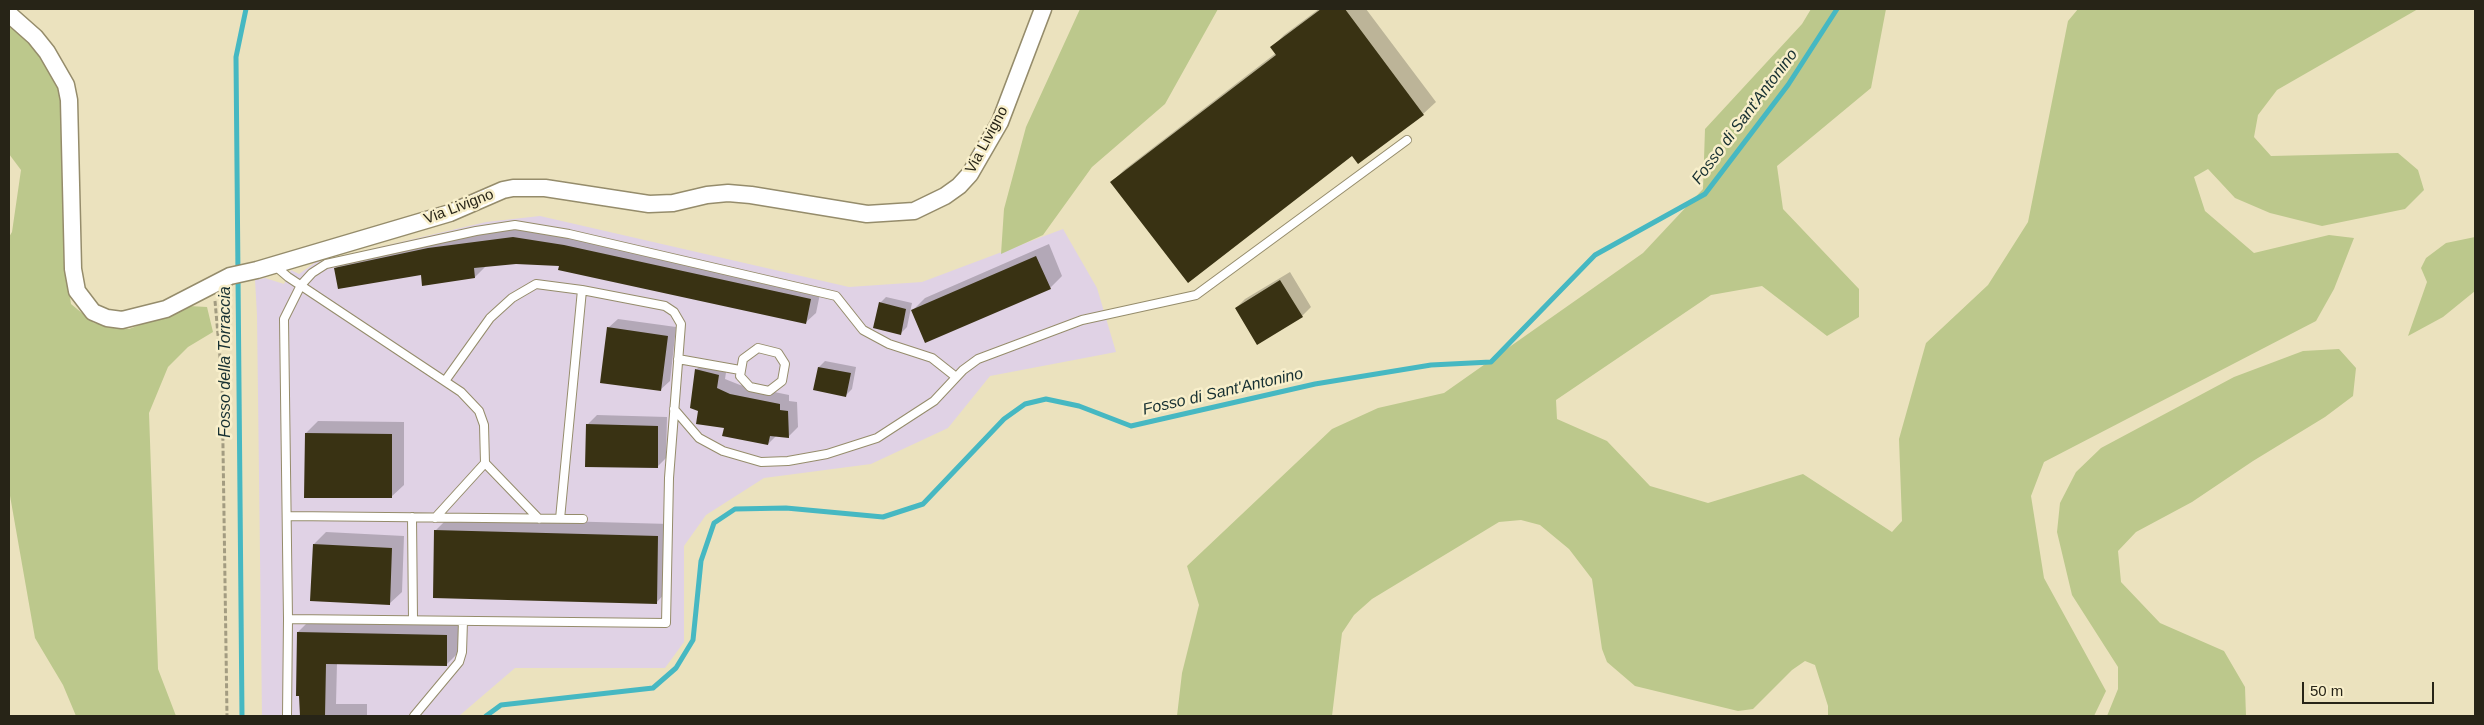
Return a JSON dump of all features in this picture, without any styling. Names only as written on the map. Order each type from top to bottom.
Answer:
[{"type":"street","name":"Via Livigno","points":[[9,14],[35,37],[47,52],[66,85],[69,100],[74,282],[82,300],[100,316],[122,320],[166,308],[212,283],[230,276],[274,265],[450,213],[503,190],[523,187],[545,188],[649,204],[667,204],[707,195],[728,193],[868,214],[914,211],[945,196],[959,186],[970,174],[1000,122],[1043,9]]},
{"type":"lane","points":[[674,409],[699,438],[723,451],[761,462],[788,461],[827,454],[877,438],[934,401],[956,377],[978,359],[1082,320],[1196,294],[1408,140]]},
{"type":"lane","points":[[287,716],[288,516],[284,319],[301,286],[312,273],[326,264],[476,231],[515,225],[569,234],[836,296],[863,330],[889,344],[932,358],[956,377]]},
{"type":"lane","points":[[274,265],[301,286],[461,392],[479,411],[484,426],[485,463],[538,519]]},
{"type":"lane","points":[[288,619],[666,623],[669,478],[681,324],[674,312],[665,306],[582,290],[536,284],[522,290],[490,318],[445,381]]},
{"type":"lane","points":[[560,519],[582,290]]},
{"type":"lane","points":[[758,348],[778,353],[785,364],[782,381],[768,391],[750,387],[740,376],[740,370],[743,359],[758,348]]},
{"type":"lane","points":[[678,359],[740,370]]},
{"type":"lane","points":[[435,518],[485,463]]},
{"type":"lane","points":[[288,516],[583,519]]},
{"type":"lane","points":[[412,517],[413,620]]},
{"type":"lane","points":[[414,716],[459,662],[462,652],[463,621]]},
{"type":"path","points":[[212,283],[222,380],[227,716]]},
{"type":"shaded area","points":[[540,216],[849,287],[922,282],[1063,229],[1097,288],[1116,352],[990,376],[948,428],[871,464],[764,478],[706,515],[684,546],[684,642],[665,668],[515,668],[459,716],[262,716],[255,280],[265,278],[284,284],[291,270],[299,274],[316,262],[486,222]]},
{"type":"green space","points":[[1080,9],[1218,9],[1165,104],[1092,167],[1043,235],[1001,254],[1004,209],[1026,127]]},
{"type":"green space","points":[[1811,9],[1886,9],[1871,88],[1777,166],[1783,209],[1859,289],[1859,317],[1827,336],[1762,286],[1711,295],[1556,400],[1557,419],[1607,441],[1650,486],[1708,503],[1803,474],[1892,532],[1902,521],[1899,439],[1926,343],[1988,285],[2028,222],[2068,21],[2078,9],[2418,9],[2277,90],[2258,115],[2254,137],[2271,156],[2398,153],[2418,170],[2424,190],[2405,209],[2322,226],[2270,213],[2235,198],[2208,169],[2194,177],[2205,211],[2254,253],[2329,235],[2354,238],[2334,289],[2316,321],[2044,462],[2031,496],[2044,578],[2106,691],[2094,716],[1828,716],[1828,706],[1815,665],[1805,661],[1792,670],[1753,709],[1738,711],[1635,686],[1607,662],[1602,649],[1592,579],[1569,549],[1540,525],[1521,520],[1499,522],[1372,599],[1354,615],[1342,633],[1332,716],[1177,716],[1182,673],[1199,605],[1187,566],[1332,429],[1378,408],[1444,393],[1643,253],[1703,189],[1705,129],[1802,24]]},
{"type":"green space","points":[[9,25],[40,54],[64,96],[65,261],[71,304],[94,323],[129,329],[189,306],[207,307],[213,332],[188,347],[168,367],[149,413],[158,669],[176,716],[76,716],[63,685],[35,638],[9,490],[9,237],[12,232],[21,170],[9,154]]},
{"type":"green space","points":[[2475,237],[2475,291],[2443,317],[2408,336],[2427,282],[2421,268],[2426,258],[2446,243]]},
{"type":"green space","points":[[2339,349],[2356,368],[2353,396],[2325,417],[2253,461],[2192,502],[2136,532],[2118,551],[2121,582],[2160,623],[2224,651],[2245,687],[2246,716],[2107,716],[2118,689],[2118,667],[2072,595],[2057,532],[2060,503],[2076,472],[2101,448],[2234,377],[2303,351]]},
{"type":"building","points":[[1321,9],[1345,9],[1424,115],[1358,164],[1352,156],[1188,283],[1110,182],[1276,55],[1270,47]]},
{"type":"building","points":[[513,237],[564,245],[811,299],[806,324],[558,270],[559,266],[516,264],[474,268],[475,278],[422,286],[421,275],[338,289],[334,268],[428,248]]},
{"type":"building","points":[[1036,256],[1051,289],[925,343],[911,310]]},
{"type":"building","points":[[1280,280],[1303,317],[1257,345],[1235,308]]},
{"type":"building","points":[[879,302],[906,309],[901,335],[873,328]]},
{"type":"building","points":[[607,327],[668,336],[661,391],[600,383]]},
{"type":"building","points":[[818,367],[851,373],[846,397],[813,390]]},
{"type":"building","points":[[695,369],[719,375],[717,388],[730,394],[780,404],[780,410],[788,411],[789,438],[770,436],[768,445],[722,436],[724,428],[696,424],[698,411],[690,408]]},
{"type":"building","points":[[586,424],[658,426],[658,468],[585,467]]},
{"type":"building","points":[[305,433],[392,434],[392,498],[304,498]]},
{"type":"building","points":[[434,530],[658,536],[657,604],[433,598]]},
{"type":"building","points":[[313,544],[392,548],[390,605],[310,601]]},
{"type":"building","points":[[297,632],[447,635],[447,666],[326,664],[325,716],[300,716],[299,696],[296,696]]},
{"type":"waterway","name":"Fosso della Torraccia","points":[[242,716],[236,57],[246,9]]},
{"type":"waterway","name":"Fosso di Sant'Antonino","points":[[486,716],[501,705],[653,688],[676,668],[693,640],[701,561],[714,523],[735,509],[786,508],[883,517],[923,504],[1004,419],[1025,404],[1046,399],[1079,406],[1131,426],[1315,384],[1431,365],[1491,362],[1595,255],[1705,194],[1788,85],[1837,9]]}]
